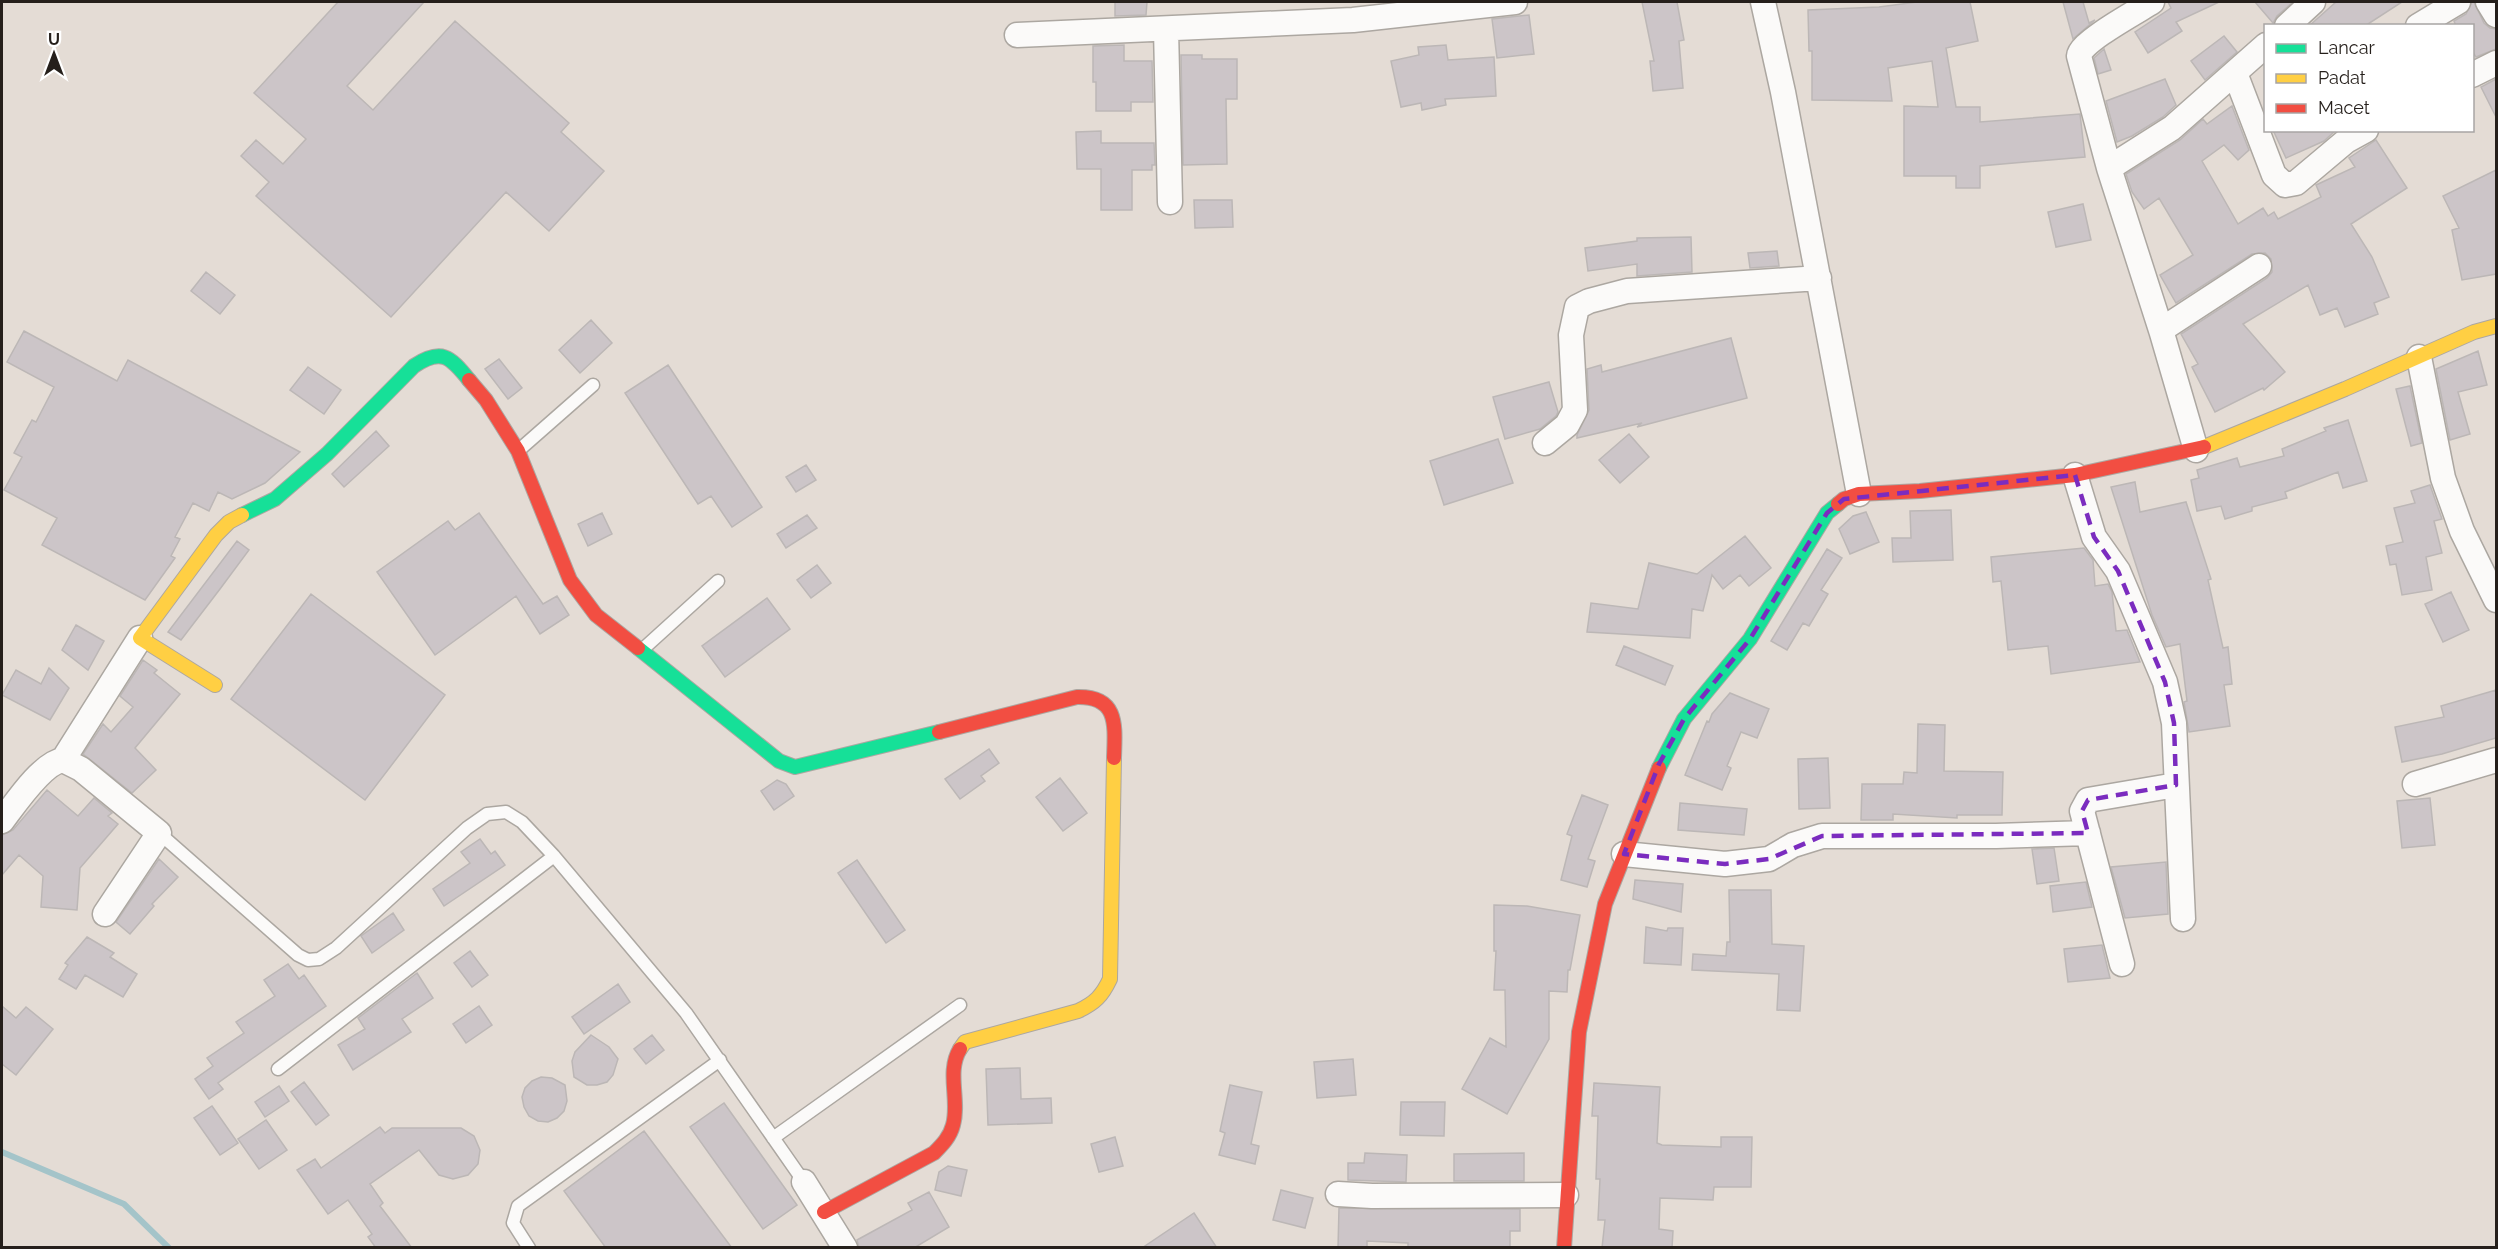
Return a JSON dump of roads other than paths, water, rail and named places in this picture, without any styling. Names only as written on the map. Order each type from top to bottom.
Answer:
[{"type":"street","points":[[1017,35],[1353,20],[1483,3],[1515,2]]},
{"type":"street","points":[[1763,2],[1783,92],[1860,494]]},
{"type":"street","points":[[2152,2],[2095,38],[2079,52],[2109,168],[2161,330],[2196,450]]},
{"type":"street","points":[[2289,24],[2313,2]]},
{"type":"street","points":[[2421,24],[2458,2]]},
{"type":"street","points":[[2488,2],[2496,15]]},
{"type":"street","points":[[1166,29],[1170,202]]},
{"type":"street","points":[[2109,168],[2172,128],[2264,46]]},
{"type":"street","points":[[2474,74],[2496,63]]},
{"type":"street","points":[[2235,73],[2274,175],[2285,185],[2296,183],[2346,141],[2362,132]]},
{"type":"street","points":[[2161,330],[2259,266]]},
{"type":"street","points":[[1545,443],[1567,425],[1575,410],[1571,326],[1577,307],[1589,301],[1627,291],[1819,278]]},
{"type":"street","points":[[1564,1248],[1579,1032],[1605,904],[1659,764],[1684,719],[1750,639],[1827,513],[1844,499],[1860,494],[1920,491],[2075,475],[2158,460],[2196,450],[2474,332],[2496,326]]},
{"type":"street","points":[[2,821],[42,772],[52,764],[63,760],[141,638],[216,536],[229,522],[275,499],[327,454],[414,366],[429,356],[442,355],[456,363],[486,400],[518,451],[570,580],[596,615],[779,761],[795,767],[847,757],[1077,698],[1090,696],[1102,700],[1110,710],[1115,727],[1112,937],[1110,979],[1103,994],[1094,1004],[1078,1011],[964,1042],[958,1049],[954,1062],[956,1111],[953,1131],[946,1144],[934,1154],[824,1212]]},
{"type":"street","points":[[2419,357],[2443,478],[2462,531],[2496,600]]},
{"type":"street","points":[[2075,475],[2094,537],[2118,571],[2165,682],[2174,723],[2183,919]]},
{"type":"street","points":[[141,638],[215,686]]},
{"type":"street","points":[[63,760],[81,769],[159,833],[105,914]]},
{"type":"street","points":[[2415,784],[2496,760]]},
{"type":"street","points":[[2122,964],[2082,811],[2088,800],[2176,785]]},
{"type":"street","points":[[1624,854],[1725,864],[1769,860],[1793,845],[1822,836],[1996,836],[2088,833]]},
{"type":"street","points":[[804,1182],[845,1248]]},
{"type":"street","points":[[1338,1194],[1372,1196],[1566,1195]]},
{"type":"lane","points":[[518,451],[593,384]]},
{"type":"lane","points":[[640,652],[718,581]]},
{"type":"lane","points":[[159,833],[298,955],[308,960],[319,959],[336,948],[467,828],[487,814],[506,812],[522,822],[554,856],[686,1013],[804,1182]]},
{"type":"lane","points":[[278,1069],[554,856]]},
{"type":"lane","points":[[773,1138],[960,1005]]},
{"type":"lane","points":[[529,1248],[513,1223],[518,1206],[720,1060]]},
{"type":"waterway","points":[[2,1152],[124,1204],[169,1248]]}]
